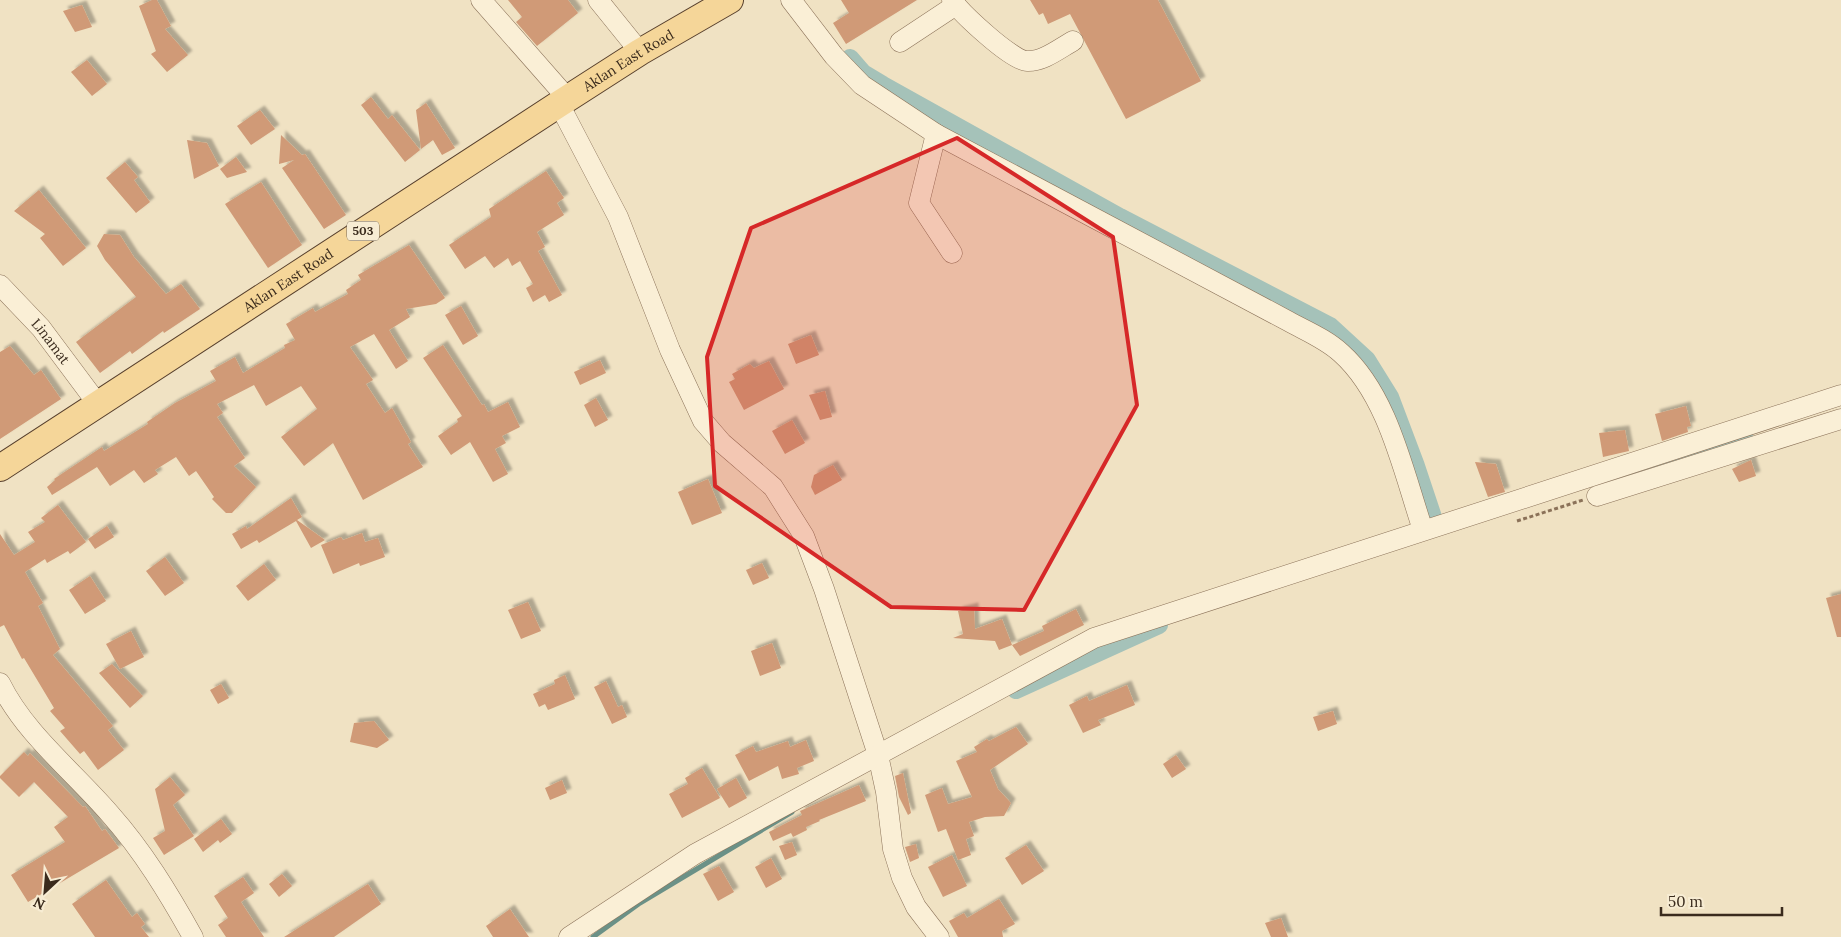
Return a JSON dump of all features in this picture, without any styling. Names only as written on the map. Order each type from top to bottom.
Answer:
[{"type":"main road","name":"Aklan East Road","points":[[0,468],[563,101],[640,52],[730,0]]},
{"type":"street","points":[[481,0],[563,101],[618,217],[670,350],[703,421],[722,443],[773,487],[804,536],[824,589],[878,754],[886,792],[893,849],[902,878],[916,907],[939,937]]},
{"type":"street","points":[[598,0],[640,52]]},
{"type":"street","points":[[791,0],[834,56],[856,79],[936,134],[1297,326],[1340,352],[1366,378],[1379,404],[1423,530]]},
{"type":"street","points":[[900,42],[954,3],[1011,54],[1025,61],[1038,60],[1073,41]]},
{"type":"street","points":[[936,134],[919,203],[952,252]]},
{"type":"street","name":"Linamat","points":[[0,285],[41,328],[97,403]]},
{"type":"street","points":[[569,937],[694,854],[1094,638],[1841,395]]},
{"type":"street","points":[[1597,496],[1841,419]]},
{"type":"street","points":[[0,683],[22,718],[111,815],[166,889],[193,937]]},
{"type":"highlighted area","points":[[957,138],[1113,237],[1137,405],[1024,610],[891,607],[715,486],[707,357],[751,228]]},
{"type":"building","points":[[152,0],[157,0],[171,26],[165,29],[188,55],[167,72],[151,54],[156,51],[139,6]]},
{"type":"building","points":[[508,0],[568,0],[578,13],[537,46],[516,22],[522,17]]},
{"type":"building","points":[[841,0],[917,0],[846,44],[833,23],[849,13]]},
{"type":"building","points":[[1030,0],[1158,0],[1201,81],[1126,119],[1070,14],[1048,24],[1043,13],[1039,15]]},
{"type":"building","points":[[82,5],[92,27],[75,32],[63,11]]},
{"type":"building","points":[[87,60],[107,84],[92,96],[71,72]]},
{"type":"building","points":[[371,97],[388,119],[392,115],[420,150],[405,162],[361,105]]},
{"type":"building","points":[[426,103],[455,148],[442,155],[433,140],[421,149],[416,110]]},
{"type":"building","points":[[260,110],[275,129],[251,145],[237,126]]},
{"type":"building","points":[[281,135],[302,155],[305,154],[346,215],[324,229],[282,168],[294,160],[279,164]]},
{"type":"building","points":[[187,140],[207,143],[219,166],[194,179]]},
{"type":"building","points":[[236,157],[247,172],[227,178],[220,169]]},
{"type":"building","points":[[125,162],[138,177],[134,180],[150,202],[136,213],[106,178]]},
{"type":"building","points":[[546,171],[564,198],[557,203],[564,215],[537,232],[545,247],[538,251],[562,295],[549,302],[545,295],[533,302],[526,288],[533,284],[520,261],[512,266],[508,258],[494,268],[485,256],[465,269],[449,245],[491,217],[489,209]]},
{"type":"building","points":[[261,182],[302,245],[268,268],[225,204]]},
{"type":"building","points":[[39,190],[86,248],[63,266],[40,238],[45,234],[14,211]]},
{"type":"building","points":[[104,234],[120,235],[134,257],[166,294],[181,284],[200,309],[164,333],[163,331],[132,354],[130,351],[100,373],[76,342],[136,297],[105,260],[97,246]]},
{"type":"building","points":[[409,245],[445,298],[436,304],[406,309],[410,317],[389,330],[408,361],[396,369],[374,334],[350,347],[373,380],[366,384],[385,413],[392,408],[411,442],[408,444],[423,467],[363,500],[333,443],[304,466],[281,437],[317,409],[301,386],[266,406],[254,385],[217,404],[223,413],[217,417],[245,458],[234,466],[256,487],[232,513],[226,513],[212,499],[214,497],[196,471],[189,476],[176,457],[155,470],[158,474],[144,483],[134,470],[110,486],[97,467],[52,495],[47,487],[54,479],[102,447],[104,451],[148,424],[147,422],[175,403],[216,381],[210,371],[235,357],[243,373],[285,348],[284,345],[295,340],[286,324],[313,308],[315,312],[348,294],[346,290],[361,280],[358,275]]},
{"type":"building","points":[[461,306],[478,336],[463,345],[445,315]]},
{"type":"building","points":[[811,335],[819,355],[796,364],[788,344]]},
{"type":"building","points":[[443,345],[488,412],[508,402],[520,427],[502,436],[506,443],[495,449],[508,474],[493,482],[470,442],[451,455],[438,436],[458,422],[457,419],[462,416],[423,358]]},
{"type":"building","points":[[10,346],[34,375],[41,370],[61,399],[0,439],[0,352]]},
{"type":"building","points":[[600,360],[606,373],[580,385],[574,372]]},
{"type":"building","points":[[769,361],[784,389],[744,410],[729,382],[735,379],[732,374],[750,364],[754,368]]},
{"type":"building","points":[[825,391],[832,417],[820,420],[809,395]]},
{"type":"building","points":[[596,398],[608,420],[595,427],[584,405]]},
{"type":"building","points":[[1686,406],[1691,426],[1687,427],[1688,432],[1662,441],[1655,414]]},
{"type":"building","points":[[792,420],[805,443],[785,454],[772,431]]},
{"type":"building","points":[[1625,430],[1629,451],[1603,457],[1599,433]]},
{"type":"building","points":[[1751,460],[1756,476],[1739,482],[1732,469]]},
{"type":"building","points":[[1475,462],[1496,464],[1505,492],[1488,497]]},
{"type":"building","points":[[833,465],[842,480],[815,495],[811,487],[814,475]]},
{"type":"building","points":[[708,479],[722,513],[692,525],[678,492]]},
{"type":"building","points":[[291,498],[302,517],[297,520],[325,540],[311,548],[296,521],[259,543],[257,540],[241,549],[232,534],[246,526],[247,529]]},
{"type":"building","points":[[58,505],[86,542],[70,554],[68,551],[47,563],[45,559],[25,572],[43,603],[38,606],[60,649],[53,655],[113,726],[108,730],[124,750],[98,770],[84,751],[80,754],[60,731],[65,728],[50,711],[54,708],[24,658],[22,659],[4,625],[0,627],[0,534],[14,555],[35,542],[28,532],[45,522],[41,518]]},
{"type":"building","points":[[107,526],[114,537],[95,549],[88,539]]},
{"type":"building","points":[[362,533],[365,542],[378,538],[385,557],[360,566],[359,563],[333,574],[321,545],[341,537],[343,540]]},
{"type":"building","points":[[165,557],[184,583],[165,596],[146,571]]},
{"type":"building","points":[[762,563],[769,578],[753,585],[746,570]]},
{"type":"building","points":[[264,564],[276,580],[248,601],[236,586]]},
{"type":"building","points":[[90,576],[106,601],[85,614],[69,590]]},
{"type":"building","points":[[1841,594],[1841,637],[1837,637],[1826,598]]},
{"type":"building","points":[[528,602],[541,631],[521,639],[508,610]]},
{"type":"building","points":[[974,607],[975,629],[1002,619],[1012,645],[999,650],[995,641],[953,638],[963,634],[958,611]]},
{"type":"building","points":[[1076,609],[1084,625],[1020,656],[1012,645],[1044,631],[1042,626]]},
{"type":"building","points":[[131,631],[144,657],[120,669],[106,644]]},
{"type":"building","points":[[772,643],[781,668],[760,676],[751,651]]},
{"type":"building","points":[[112,664],[143,696],[130,708],[99,673]]},
{"type":"building","points":[[565,675],[575,699],[548,710],[545,704],[539,707],[533,694],[555,684],[554,680]]},
{"type":"building","points":[[606,681],[618,707],[622,705],[627,717],[612,724],[594,687]]},
{"type":"building","points":[[221,684],[229,698],[218,704],[210,690]]},
{"type":"building","points":[[1127,685],[1135,705],[1098,720],[1101,725],[1083,733],[1069,705],[1087,696],[1089,701]]},
{"type":"building","points":[[1333,711],[1337,724],[1318,731],[1313,717]]},
{"type":"building","points":[[374,721],[389,740],[377,748],[350,742],[354,723]]},
{"type":"building","points":[[1016,727],[1028,744],[990,770],[998,789],[1011,803],[1004,816],[985,817],[969,822],[974,836],[966,839],[971,855],[958,860],[946,829],[938,832],[925,795],[942,788],[948,804],[972,797],[956,761],[977,752],[974,747],[987,739],[989,741]]},
{"type":"building","points":[[806,740],[814,761],[797,768],[799,774],[782,779],[778,766],[749,781],[735,755],[753,746],[756,752],[788,741],[790,747]]},
{"type":"building","points":[[24,752],[28,756],[30,753],[83,807],[85,806],[102,831],[105,829],[119,848],[28,902],[11,875],[65,842],[54,827],[68,817],[34,782],[19,797],[0,778]]},
{"type":"building","points":[[1176,755],[1186,769],[1172,778],[1163,764]]},
{"type":"building","points":[[702,768],[720,798],[682,818],[669,794],[688,784],[685,778]]},
{"type":"building","points":[[903,773],[911,813],[908,815],[899,797],[895,776]]},
{"type":"building","points":[[170,777],[185,795],[173,805],[194,836],[164,855],[153,838],[165,831],[155,789]]},
{"type":"building","points":[[736,778],[747,798],[729,808],[717,789]]},
{"type":"building","points":[[562,780],[567,793],[550,800],[545,788]]},
{"type":"building","points":[[859,785],[866,801],[819,820],[806,827],[807,830],[793,837],[791,833],[773,841],[769,832],[802,815],[800,811]]},
{"type":"building","points":[[221,819],[232,834],[220,843],[218,840],[203,852],[194,839]]},
{"type":"building","points":[[792,842],[797,855],[785,860],[779,846]]},
{"type":"building","points":[[916,844],[919,858],[910,862],[905,847]]},
{"type":"building","points":[[1026,845],[1044,871],[1022,885],[1005,858]]},
{"type":"building","points":[[952,855],[967,886],[943,897],[928,867]]},
{"type":"building","points":[[771,858],[782,879],[766,888],[755,867]]},
{"type":"building","points":[[719,866],[734,892],[718,901],[703,874]]},
{"type":"building","points":[[282,874],[292,886],[279,897],[269,884]]},
{"type":"building","points":[[243,877],[254,893],[241,902],[264,937],[226,937],[218,925],[228,918],[214,896]]},
{"type":"building","points":[[106,880],[132,917],[137,913],[145,924],[141,927],[149,937],[95,937],[72,904]]},
{"type":"building","points":[[368,884],[381,904],[334,937],[284,937]]},
{"type":"building","points":[[999,899],[1015,924],[1002,931],[1003,937],[958,937],[949,921],[964,913],[967,918]]},
{"type":"building","points":[[510,909],[529,937],[493,937],[486,926]]},
{"type":"building","points":[[1281,918],[1288,937],[1271,937],[1265,923]]},
{"type":"waterway","points":[[850,58],[863,73],[883,85],[1120,217],[1330,326],[1367,360],[1390,397],[1433,517]]},
{"type":"waterway","points":[[1610,480],[1745,439]]},
{"type":"waterway","points":[[1016,690],[1159,625]]},
{"type":"waterway","points":[[593,937],[640,903],[792,812]]}]
